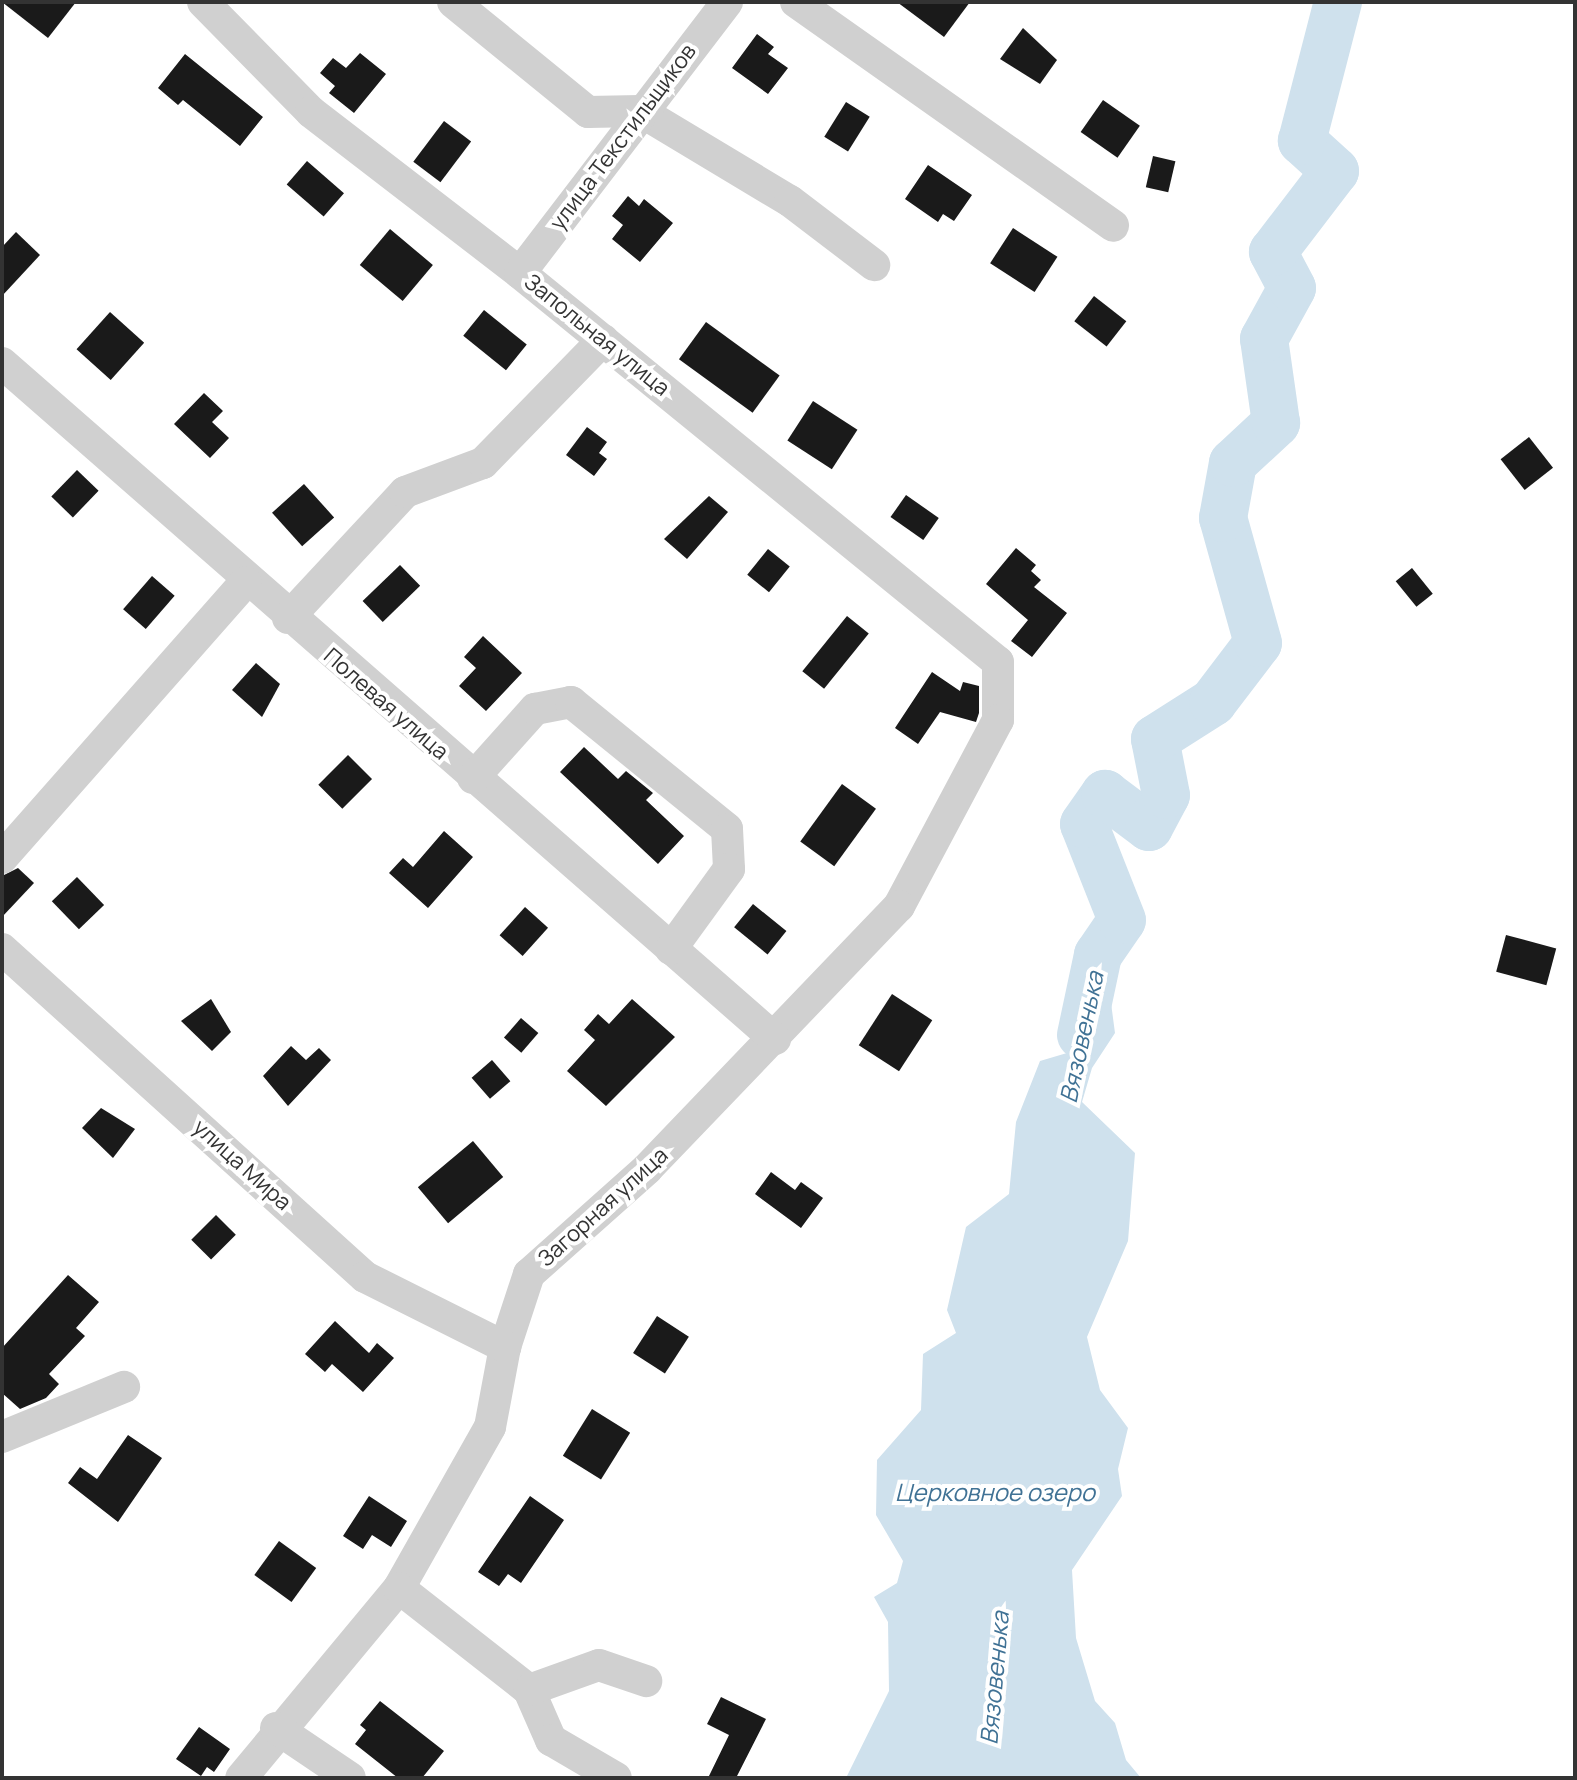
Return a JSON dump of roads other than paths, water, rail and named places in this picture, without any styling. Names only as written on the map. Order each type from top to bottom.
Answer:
[{"type":"street","name":"Запольная улица","points":[[203,2],[311,112],[520,273],[998,662]]},
{"type":"street","points":[[453,2],[588,112],[640,111],[790,201],[874,265]]},
{"type":"street","name":"улица Текстильщиков","points":[[520,273],[640,111],[727,2]]},
{"type":"street","points":[[796,2],[1113,226]]},
{"type":"street","points":[[288,618],[405,492],[483,463],[603,340]]},
{"type":"street","name":"Полевая улица","points":[[2,363],[245,582],[775,1039]]},
{"type":"street","points":[[2,858],[245,582]]},
{"type":"street","name":"Загорная улица","points":[[241,1778],[276,1728],[399,1588],[490,1427],[505,1347],[529,1274],[647,1169],[775,1039],[899,906],[998,720],[998,662]]},
{"type":"street","points":[[473,778],[535,709],[571,702],[727,829],[729,869],[671,949]]},
{"type":"street","name":"улица Мира","points":[[2,949],[365,1277],[505,1347]]},
{"type":"street","points":[[2,1437],[124,1387]]},
{"type":"street","points":[[399,1588],[529,1690],[551,1740],[616,1778]]},
{"type":"street","points":[[529,1690],[599,1665],[646,1681]]},
{"type":"street","points":[[276,1728],[350,1778]]},
{"type":"water","name":"Церковное озеро","points":[[1085,968],[1107,973],[1115,1033],[1092,1068],[1082,1102],[1135,1153],[1128,1241],[1087,1337],[1100,1390],[1128,1428],[1118,1469],[1122,1496],[1072,1570],[1076,1638],[1095,1701],[1115,1723],[1126,1760],[1141,1778],[846,1778],[889,1691],[888,1622],[874,1597],[897,1583],[903,1561],[876,1515],[877,1460],[921,1410],[923,1354],[956,1333],[947,1310],[966,1227],[1009,1194],[1016,1122],[1040,1061],[1067,1053]]},
{"type":"waterway","name":"Вязовенька","points":[[1081,1035],[1098,955],[1122,920],[1084,824],[1105,794],[1149,827],[1166,795],[1155,739],[1213,702],[1258,643],[1223,518],[1233,463],[1276,423],[1264,339],[1292,288],[1273,252],[1335,171],[1302,141],[1338,2]]}]
